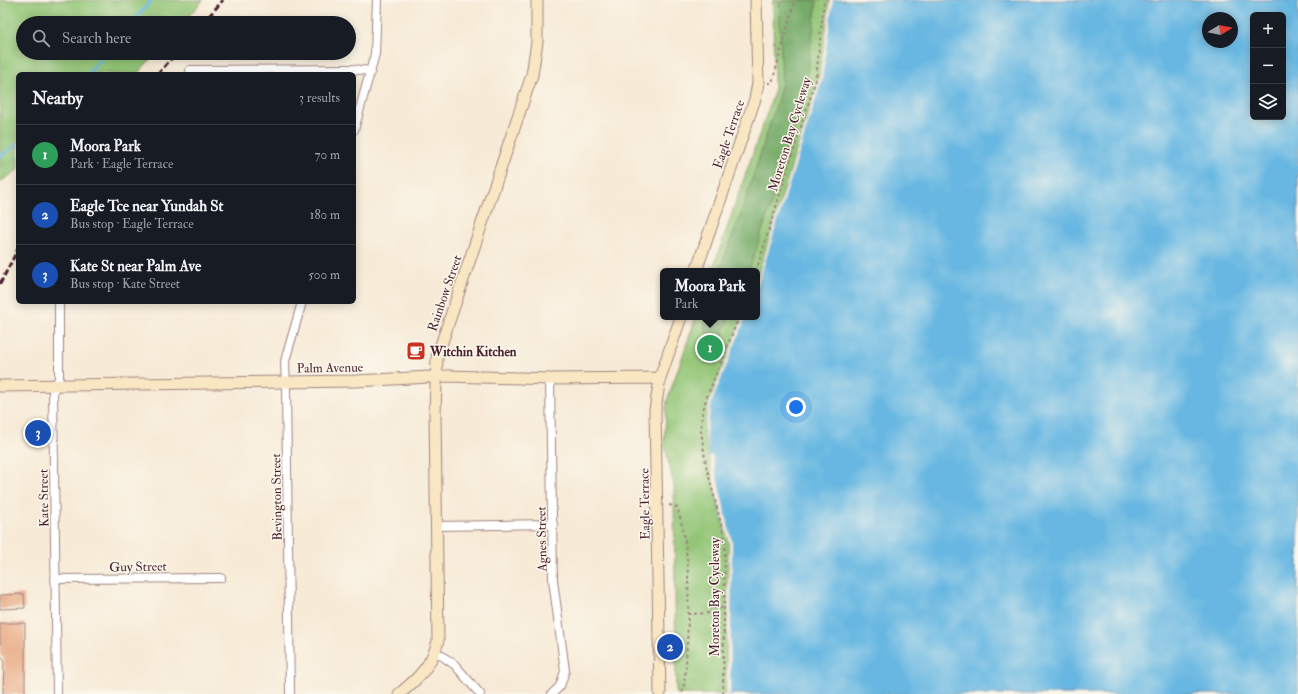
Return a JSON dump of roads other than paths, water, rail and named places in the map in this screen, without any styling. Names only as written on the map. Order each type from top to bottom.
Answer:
[{"type":"street","points":[[356,123],[371,71],[377,43],[377,0]]},
{"type":"street","name":"Rainbow Street","points":[[399,694],[425,671],[435,651],[438,630],[435,376],[439,351],[532,76],[537,42],[537,0]]},
{"type":"street","name":"Eagle Terrace","points":[[697,268],[755,99],[758,83],[756,0]]},
{"type":"street","points":[[190,70],[352,69],[371,71]]},
{"type":"street","name":"Kate Street","points":[[57,694],[53,392],[59,378],[59,304]]},
{"type":"street","name":"Bevington Street","points":[[290,694],[284,367],[286,352],[301,304]]},
{"type":"street","name":"Eagle Terrace","points":[[660,694],[658,480],[655,424],[660,378],[680,320]]},
{"type":"street","name":"Palm Avenue","points":[[0,386],[356,381],[435,376],[550,379],[660,378]]},
{"type":"street","name":"Agnes Street","points":[[550,379],[554,596],[565,671],[560,686],[552,694]]},
{"type":"street","points":[[437,526],[553,524]]},
{"type":"street","name":"Guy Street","points":[[56,579],[221,578]]},
{"type":"street","points":[[435,651],[455,664],[480,694]]},
{"type":"water","points":[[832,0],[1298,0],[1298,694],[726,694],[729,543],[718,503],[704,430],[710,400],[742,320],[760,320],[760,269],[819,79]]},
{"type":"waterway","points":[[137,16],[152,0]]},
{"type":"waterway","points":[[90,72],[100,60]]},
{"type":"waterway","points":[[0,157],[16,145]]},
{"type":"railway","points":[[209,16],[223,0]]},
{"type":"railway","points":[[160,72],[170,60]]},
{"type":"railway","points":[[0,284],[16,253]]},
{"type":"place","name":"Moora Park","points":[[710,348]]},
{"type":"place","name":"Witchin Kitchen","points":[[416,351]]},
{"type":"place","name":"Kate St near Palm Ave","points":[[38,433]]},
{"type":"place","name":"Eagle Tce near Yundah St","points":[[670,647]]}]
